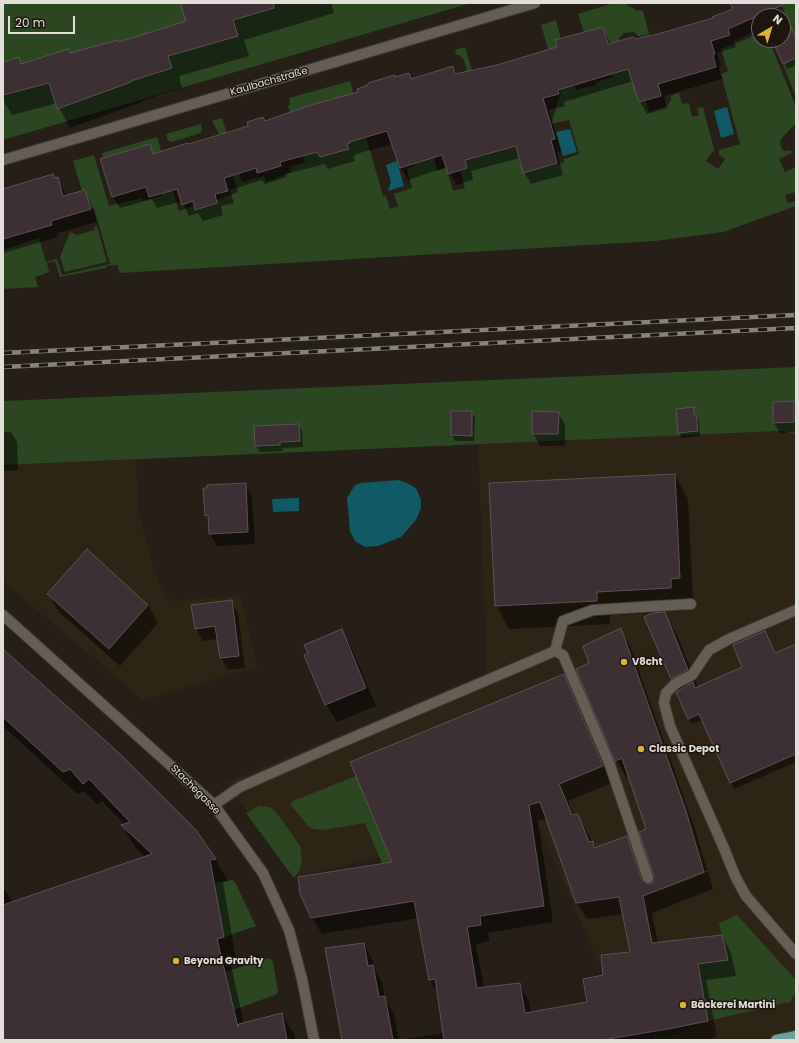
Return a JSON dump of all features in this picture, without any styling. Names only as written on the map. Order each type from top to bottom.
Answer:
[{"type":"main road","points":[[776,1040],[796,1036]]},
{"type":"street","name":"Kaulbachstraße","points":[[3,160],[536,3]]},
{"type":"street","points":[[555,651],[563,621],[594,610],[691,604]]},
{"type":"street","points":[[796,610],[729,639],[709,650],[692,675],[675,684],[666,693],[664,704],[670,726],[736,878],[746,896],[796,954]]},
{"type":"street","name":"Stachegasse","points":[[3,615],[214,805],[263,873],[289,930],[302,979],[314,1040]]},
{"type":"street","points":[[214,805],[240,787],[555,651],[563,655],[610,765],[648,878]]},
{"type":"shaded area","points":[[780,431],[796,434],[796,980],[737,915],[722,935],[603,973],[528,801],[407,851],[298,877],[225,783],[487,674],[478,444]]},
{"type":"shaded area","points":[[136,459],[139,515],[158,582],[170,601],[241,596],[257,667],[143,700],[3,581],[3,465]]},
{"type":"shaded area","points":[[796,992],[796,1040],[663,1040],[708,1021],[790,1002]]},
{"type":"green space","points":[[3,3],[471,3],[3,140]]},
{"type":"green space","points":[[614,3],[624,3],[636,10],[643,11],[649,34],[638,36],[634,32],[624,33],[619,38],[639,102],[645,100],[649,112],[667,106],[671,100],[671,96],[679,93],[682,104],[689,103],[692,117],[699,115],[697,108],[703,107],[715,153],[713,151],[706,161],[718,169],[725,159],[719,155],[719,150],[740,144],[721,74],[728,71],[721,49],[751,37],[751,48],[772,48],[796,107],[796,123],[780,142],[784,151],[791,150],[792,153],[779,159],[785,172],[796,167],[796,192],[785,195],[788,203],[796,201],[796,206],[723,232],[655,241],[120,273],[117,265],[106,266],[106,268],[60,277],[55,261],[47,263],[49,272],[35,277],[38,287],[3,289],[3,250],[39,238],[46,262],[57,259],[62,275],[110,264],[94,208],[91,209],[85,190],[82,191],[73,161],[94,155],[109,206],[142,198],[143,201],[162,196],[150,144],[103,158],[102,153],[157,137],[179,211],[194,206],[196,210],[217,203],[217,200],[238,192],[223,141],[212,121],[222,118],[242,182],[264,176],[266,182],[291,172],[290,167],[305,163],[288,106],[290,104],[289,98],[350,81],[383,196],[386,196],[390,209],[398,206],[394,194],[412,188],[407,169],[415,166],[414,164],[419,162],[416,152],[432,149],[437,171],[446,168],[453,191],[465,188],[460,170],[467,168],[462,152],[472,98],[464,71],[467,70],[463,58],[456,54],[455,50],[465,47],[488,123],[516,138],[519,159],[523,172],[564,162],[564,159],[579,154],[569,120],[551,124],[561,93],[541,25],[556,20],[561,39],[555,41],[568,86],[574,84],[576,90],[596,85],[596,82],[613,77],[612,74],[616,72],[603,27],[584,32],[578,14]]},
{"type":"green space","points":[[781,3],[796,3],[796,38],[791,28],[791,8],[783,8]]},
{"type":"green space","points":[[796,58],[796,98],[783,64]]},
{"type":"green space","points":[[201,124],[202,131],[198,134],[172,142],[167,139],[166,134]]},
{"type":"green space","points":[[97,226],[107,262],[65,272],[60,257],[70,232],[77,235],[95,230],[94,227]]},
{"type":"green space","points":[[796,367],[796,434],[780,431],[3,465],[3,401]]},
{"type":"green space","points":[[356,776],[392,862],[382,863],[365,823],[322,830],[314,829],[309,827],[290,804],[293,801]]},
{"type":"green space","points":[[259,806],[270,807],[275,811],[300,846],[302,861],[300,869],[295,877],[293,877],[246,813]]},
{"type":"green space","points":[[232,880],[235,882],[256,926],[224,937],[214,883]]},
{"type":"green space","points":[[737,915],[796,980],[796,992],[790,1002],[708,1021],[698,964],[722,935],[719,923]]},
{"type":"green space","points":[[269,958],[273,962],[278,991],[277,994],[234,1010],[225,972]]},
{"type":"water","points":[[727,107],[734,134],[721,138],[714,111]]},
{"type":"water","points":[[570,129],[577,152],[563,156],[556,132]]},
{"type":"water","points":[[397,161],[404,186],[388,191],[391,182],[386,165]]},
{"type":"water","points":[[399,480],[416,488],[421,500],[421,508],[416,520],[401,537],[378,546],[365,547],[355,541],[350,531],[347,498],[355,485],[361,483]]},
{"type":"water","points":[[299,498],[299,511],[273,512],[272,499]]},
{"type":"building","points":[[180,3],[273,3],[274,8],[233,20],[238,36],[168,56],[172,68],[131,81],[57,109],[49,83],[3,95],[3,62],[19,57],[21,64],[68,49],[70,53],[118,40],[119,42],[186,21]]},
{"type":"building","points":[[730,3],[787,3],[776,8],[751,8],[751,19],[728,29],[730,35],[711,41],[715,54],[713,55],[716,67],[658,84],[661,96],[639,102],[628,69],[558,90],[559,94],[543,98],[555,139],[551,140],[557,163],[523,173],[516,146],[465,160],[467,168],[448,174],[442,155],[400,168],[387,131],[349,142],[350,143],[347,144],[349,149],[320,157],[317,152],[280,162],[281,166],[257,173],[256,168],[224,178],[228,191],[215,194],[217,203],[195,210],[193,201],[182,205],[177,189],[149,197],[146,187],[112,197],[100,159],[150,144],[153,154],[188,143],[189,144],[248,126],[247,122],[263,117],[265,121],[311,105],[358,92],[357,89],[368,85],[368,83],[395,75],[395,77],[409,73],[411,79],[453,66],[455,74],[497,65],[557,47],[555,40],[603,27],[608,44],[633,37],[636,39],[713,18],[712,17],[733,9]]},
{"type":"building","points":[[791,28],[796,38],[796,58],[783,64],[776,48],[791,48]]},
{"type":"building","points":[[53,174],[54,178],[58,177],[63,196],[85,190],[91,209],[51,221],[52,225],[3,239],[3,189]]},
{"type":"building","points":[[794,401],[794,422],[773,423],[773,402]]},
{"type":"building","points":[[694,407],[698,431],[678,433],[676,409]]},
{"type":"building","points":[[451,411],[472,411],[472,436],[451,435]]},
{"type":"building","points":[[532,411],[559,412],[558,434],[532,434]]},
{"type":"building","points":[[299,424],[300,441],[280,442],[280,445],[255,446],[254,426]]},
{"type":"building","points":[[675,474],[680,578],[671,579],[671,588],[597,592],[597,601],[495,606],[489,483]]},
{"type":"building","points":[[246,483],[248,532],[209,534],[208,515],[205,516],[203,488],[207,488],[207,485]]},
{"type":"building","points":[[87,549],[148,605],[109,649],[47,594]]},
{"type":"building","points":[[232,600],[239,656],[220,658],[215,626],[195,629],[191,605]]},
{"type":"building","points":[[665,612],[688,670],[671,679],[644,617],[652,613]]},
{"type":"building","points":[[621,628],[686,811],[704,872],[643,896],[652,943],[722,935],[728,960],[698,964],[708,1021],[602,1040],[444,1040],[435,979],[429,980],[414,901],[311,918],[300,894],[298,877],[392,862],[350,762],[564,674],[603,766],[559,784],[572,815],[578,814],[589,842],[593,841],[594,848],[627,836],[642,880],[647,884],[653,883],[654,876],[639,832],[646,829],[622,758],[615,761],[576,669],[589,663],[583,646]],"holes":[[[540,802],[576,903],[619,897],[630,952],[601,955],[603,975],[583,979],[587,1002],[525,1013],[520,983],[477,988],[467,927],[481,925],[480,916],[544,906],[529,805]]]},
{"type":"building","points":[[342,629],[366,688],[325,705],[304,655],[308,653],[304,645]]},
{"type":"building","points":[[765,631],[775,653],[796,644],[796,754],[730,783],[699,714],[688,719],[676,692],[693,682],[695,688],[742,667],[733,645]]},
{"type":"building","points":[[3,649],[119,753],[196,830],[216,859],[210,860],[224,937],[217,939],[238,1027],[239,1024],[282,1013],[287,1040],[3,1040],[3,905],[152,854],[121,825],[130,822],[89,779],[83,784],[70,769],[63,772],[3,717]]},
{"type":"building","points":[[364,943],[368,966],[373,965],[379,997],[385,996],[393,1040],[342,1040],[325,948]]},
{"type":"railway","points":[[3,353],[796,315]]},
{"type":"railway","points":[[3,367],[796,328]]},
{"type":"place","name":"V8cht","points":[[624,662]]},
{"type":"place","name":"Classic Depot","points":[[641,749]]},
{"type":"place","name":"Beyond Gravity","points":[[176,961]]},
{"type":"place","name":"Bäckerei Martini","points":[[683,1005]]}]
